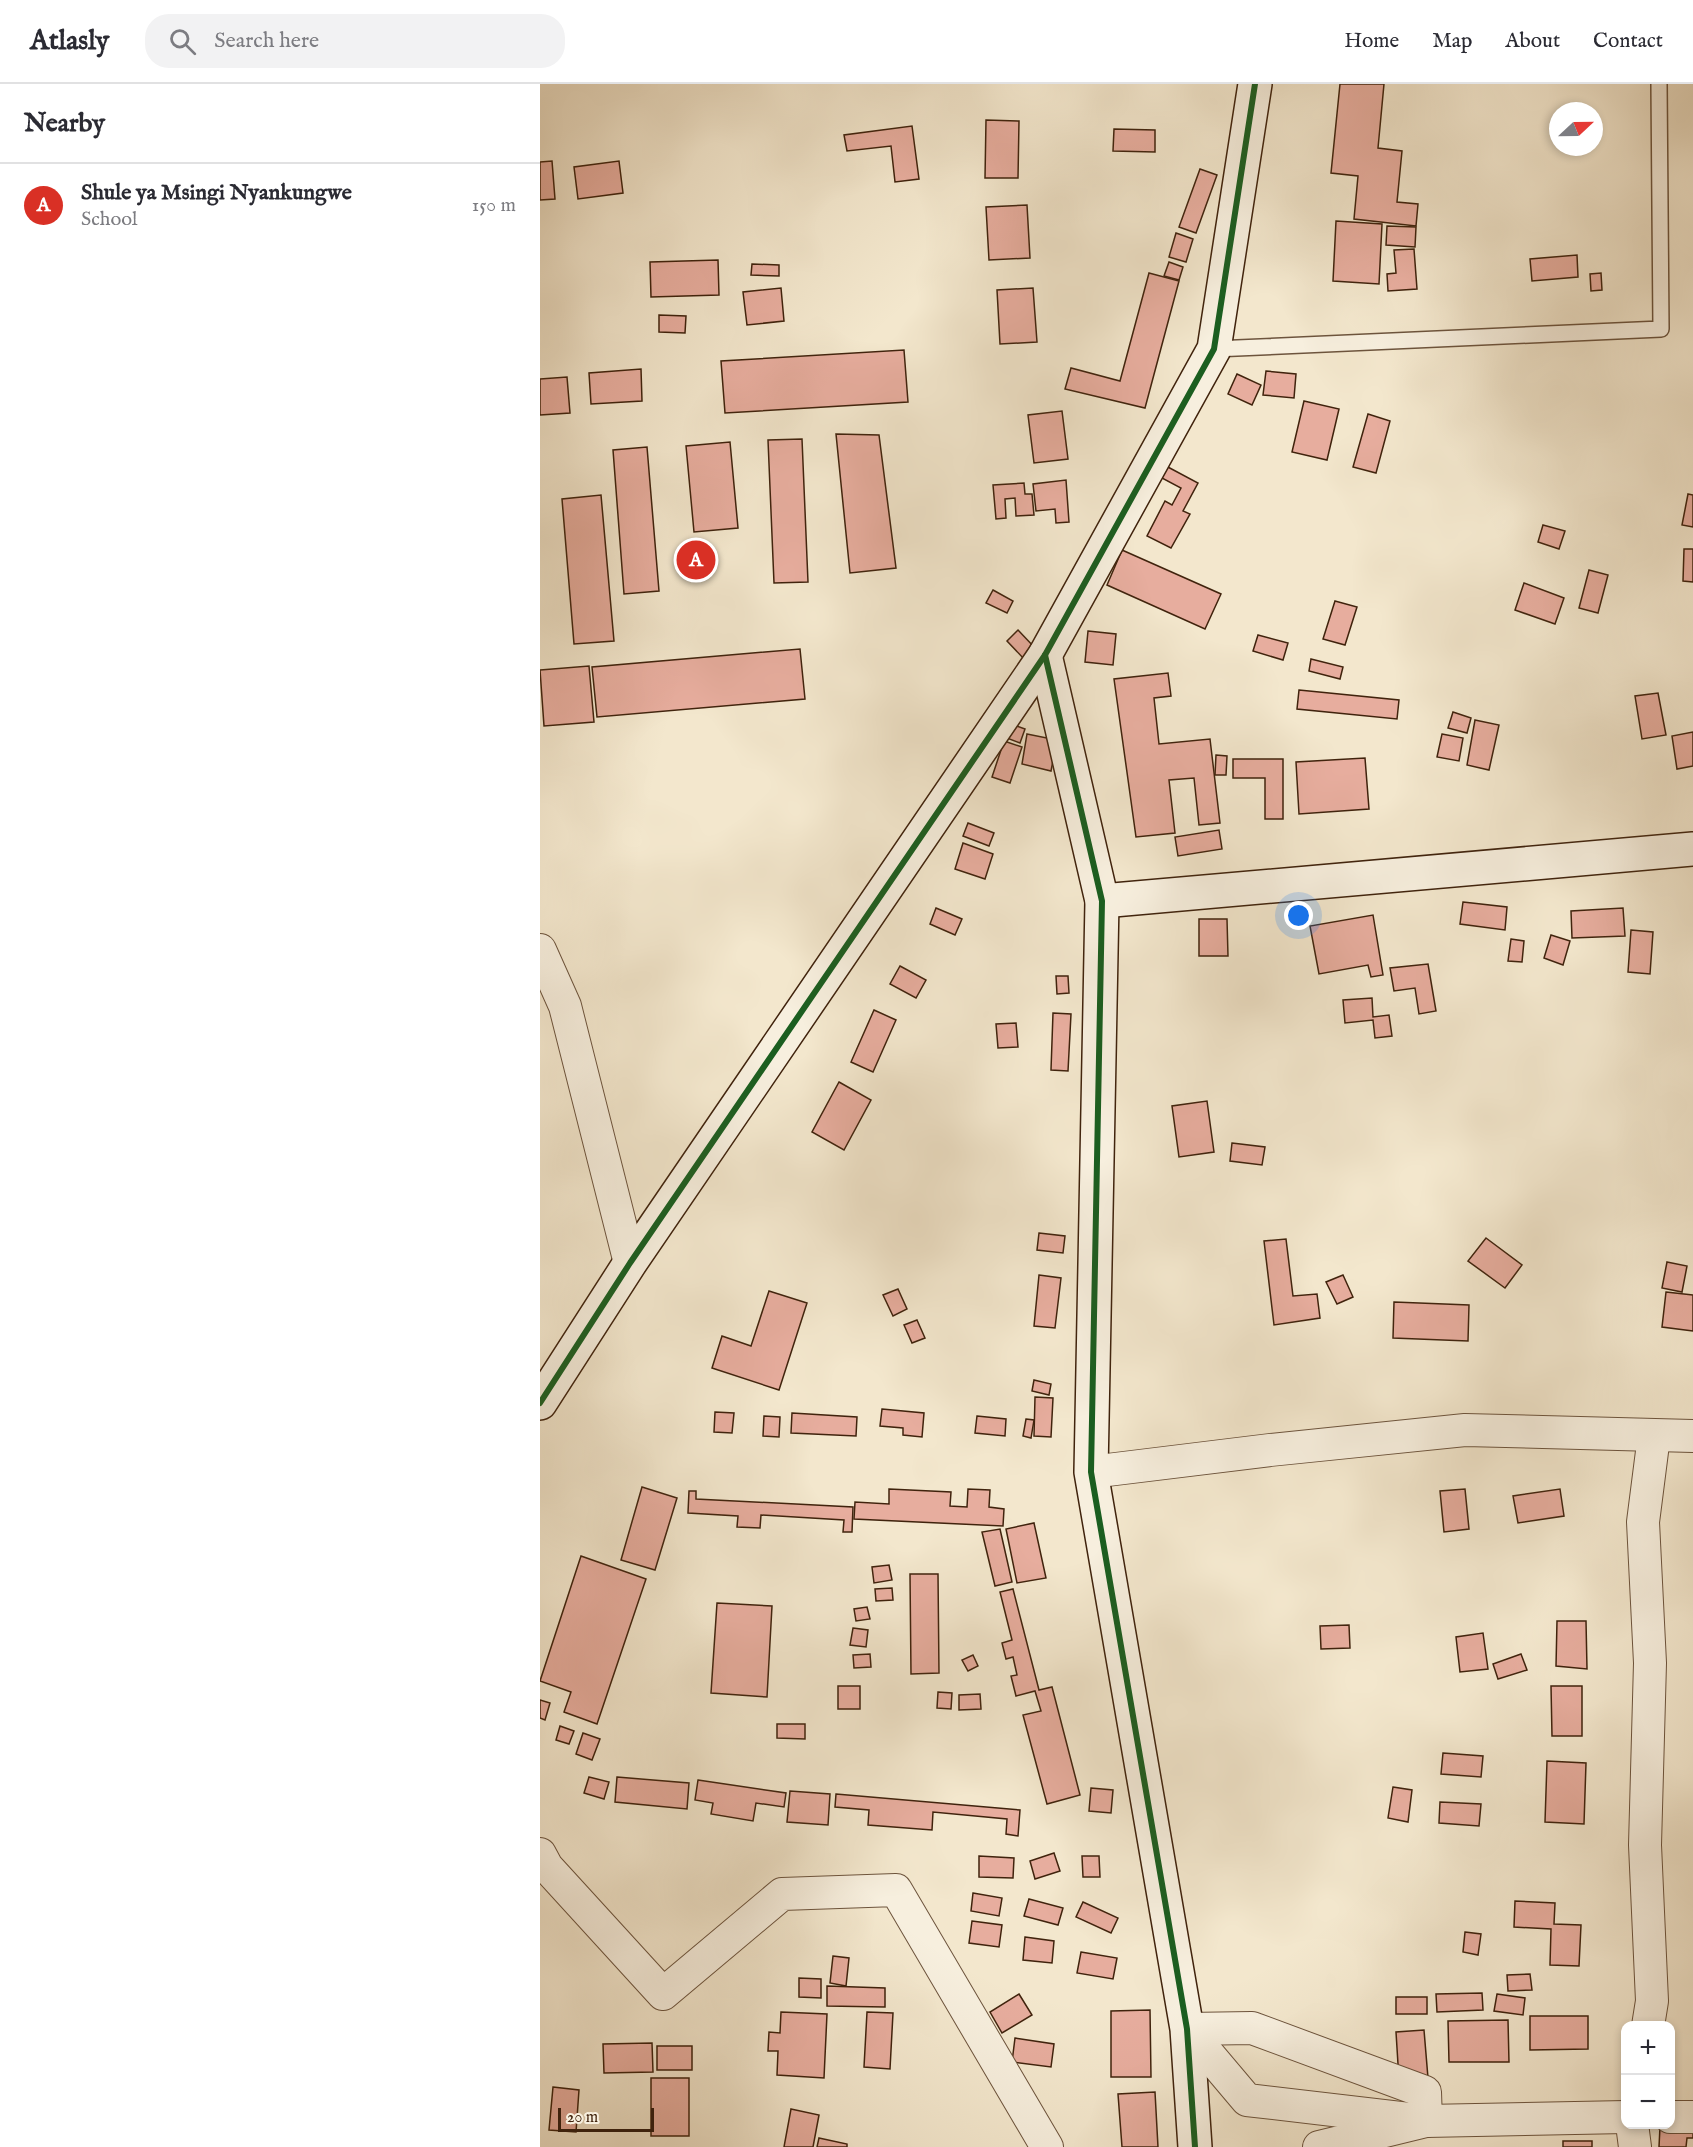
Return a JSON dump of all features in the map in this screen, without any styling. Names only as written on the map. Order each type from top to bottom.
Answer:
[{"type":"street","points":[[540,1403],[630,1263],[1045,655],[1214,350],[1255,84]]},
{"type":"street","points":[[1045,655],[1102,901],[1091,1472],[1187,2029],[1195,2147]]},
{"type":"street","points":[[1102,901],[1693,849]]},
{"type":"street","points":[[540,950],[565,1006],[630,1263]]},
{"type":"street","points":[[1091,1472],[1270,1450],[1465,1430],[1693,1436]]},
{"type":"street","points":[[1649,2021],[1652,2001],[1645,1845],[1650,1663],[1643,1522],[1654,1436]]},
{"type":"street","points":[[540,1854],[547,1867],[663,1994],[782,1894],[896,1890],[1047,2147]]},
{"type":"street","points":[[1187,2029],[1252,2028],[1425,2092],[1426,2121]]},
{"type":"street","points":[[1187,2029],[1247,2100],[1426,2121],[1621,2117]]},
{"type":"street","points":[[1675,2117],[1693,2117]]},
{"type":"street","points":[[1319,2147],[1426,2121]]},
{"type":"street","points":[[1633,2129],[1635,2147]]},
{"type":"lane","points":[[1214,350],[1662,329],[1659,84]]},
{"type":"building","points":[[1340,84],[1384,84],[1378,148],[1402,151],[1397,202],[1418,204],[1416,226],[1354,219],[1358,176],[1331,173]]},
{"type":"building","points":[[986,120],[1019,121],[1018,178],[985,178]]},
{"type":"building","points":[[912,126],[919,179],[895,182],[891,146],[847,151],[844,135]]},
{"type":"building","points":[[1114,129],[1155,130],[1155,152],[1113,151]]},
{"type":"building","points":[[552,161],[555,199],[540,200],[540,162]]},
{"type":"building","points":[[619,161],[623,193],[578,199],[574,167]]},
{"type":"building","points":[[1200,169],[1217,175],[1196,233],[1179,227]]},
{"type":"building","points":[[1027,205],[1030,258],[989,260],[986,207]]},
{"type":"building","points":[[1336,221],[1382,224],[1379,284],[1333,281]]},
{"type":"building","points":[[1387,226],[1416,227],[1415,247],[1386,245]]},
{"type":"building","points":[[1176,233],[1193,239],[1186,262],[1169,257]]},
{"type":"building","points":[[1414,249],[1417,289],[1388,291],[1387,274],[1396,273],[1394,250]]},
{"type":"building","points":[[1577,255],[1578,277],[1532,281],[1530,259]]},
{"type":"building","points":[[718,260],[719,295],[651,297],[650,262]]},
{"type":"building","points":[[1169,262],[1183,267],[1179,280],[1164,276]]},
{"type":"building","points":[[752,264],[779,265],[779,276],[751,275]]},
{"type":"building","points":[[1149,273],[1179,281],[1145,408],[1065,389],[1071,368],[1120,381]]},
{"type":"building","points":[[1601,273],[1602,290],[1591,291],[1590,274]]},
{"type":"building","points":[[781,288],[784,321],[747,325],[743,292]]},
{"type":"building","points":[[1033,288],[1037,342],[1000,344],[997,290]]},
{"type":"building","points":[[659,315],[686,316],[685,333],[659,332]]},
{"type":"building","points":[[904,350],[908,402],[725,413],[721,361]]},
{"type":"building","points":[[641,369],[642,401],[591,404],[589,373]]},
{"type":"building","points":[[1266,371],[1296,374],[1294,398],[1263,395]]},
{"type":"building","points":[[1237,374],[1261,385],[1252,405],[1228,394]]},
{"type":"building","points":[[567,377],[570,413],[540,415],[540,379]]},
{"type":"building","points":[[1304,401],[1339,409],[1327,460],[1292,452]]},
{"type":"building","points":[[1062,411],[1068,459],[1034,463],[1028,415]]},
{"type":"building","points":[[1368,414],[1390,421],[1376,473],[1353,467]]},
{"type":"building","points":[[836,434],[879,435],[896,568],[850,573]]},
{"type":"building","points":[[802,439],[808,582],[774,583],[768,440]]},
{"type":"building","points":[[730,442],[738,528],[694,532],[686,446]]},
{"type":"building","points":[[647,447],[659,591],[624,594],[613,450]]},
{"type":"building","points":[[1166,466],[1198,483],[1183,511],[1190,514],[1171,548],[1147,536],[1165,501],[1172,505],[1181,488],[1160,477]]},
{"type":"building","points":[[1066,480],[1069,522],[1056,523],[1055,509],[1036,511],[1033,484]]},
{"type":"building","points":[[1024,483],[1025,494],[1032,494],[1034,515],[1016,516],[1015,498],[1005,499],[1006,518],[996,519],[993,485]]},
{"type":"building","points":[[1688,494],[1693,495],[1693,527],[1682,525]]},
{"type":"building","points":[[601,495],[614,641],[574,644],[562,499]]},
{"type":"building","points":[[1543,525],[1565,531],[1559,549],[1538,542]]},
{"type":"building","points":[[1684,549],[1693,549],[1693,582],[1683,581]]},
{"type":"building","points":[[1122,550],[1221,594],[1205,629],[1107,585]]},
{"type":"building","points":[[1589,570],[1608,575],[1598,613],[1579,608]]},
{"type":"building","points":[[1524,583],[1564,598],[1555,624],[1515,610]]},
{"type":"building","points":[[993,590],[1013,601],[1007,613],[986,603]]},
{"type":"building","points":[[1335,601],[1357,607],[1345,645],[1323,639]]},
{"type":"building","points":[[1018,630],[1035,648],[1024,659],[1007,641]]},
{"type":"building","points":[[1088,631],[1116,634],[1113,665],[1085,662]]},
{"type":"building","points":[[1258,635],[1288,643],[1283,660],[1253,651]]},
{"type":"building","points":[[800,649],[805,699],[597,717],[592,667]]},
{"type":"building","points":[[1311,659],[1343,667],[1340,679],[1309,671]]},
{"type":"building","points":[[589,666],[594,722],[544,726],[540,670]]},
{"type":"building","points":[[1168,673],[1171,696],[1154,698],[1159,744],[1210,739],[1220,823],[1199,825],[1194,778],[1169,780],[1175,833],[1136,837],[1114,679]]},
{"type":"building","points":[[1299,690],[1399,700],[1397,719],[1297,709]]},
{"type":"building","points":[[1658,693],[1666,735],[1642,739],[1635,696]]},
{"type":"building","points":[[1453,712],[1471,718],[1467,733],[1448,728]]},
{"type":"building","points":[[1475,720],[1499,725],[1489,770],[1467,765]]},
{"type":"building","points":[[1003,721],[1025,729],[1020,743],[999,735]]},
{"type":"building","points":[[1693,732],[1693,766],[1677,769],[1672,736]]},
{"type":"building","points":[[1027,734],[1057,740],[1051,771],[1022,764]]},
{"type":"building","points":[[1442,734],[1463,738],[1459,761],[1437,757]]},
{"type":"building","points":[[1004,741],[1022,747],[1010,783],[992,777]]},
{"type":"building","points":[[1216,755],[1227,756],[1226,775],[1215,775]]},
{"type":"building","points":[[1365,758],[1369,809],[1299,814],[1296,762]]},
{"type":"building","points":[[1233,759],[1283,759],[1283,819],[1265,819],[1265,778],[1233,778]]},
{"type":"building","points":[[968,823],[994,833],[989,846],[963,836]]},
{"type":"building","points":[[1219,830],[1222,849],[1178,856],[1175,837]]},
{"type":"building","points":[[963,843],[993,854],[985,879],[955,869]]},
{"type":"building","points":[[1463,902],[1507,907],[1505,930],[1460,924]]},
{"type":"building","points":[[936,908],[962,919],[955,935],[930,924]]},
{"type":"building","points":[[1623,908],[1625,936],[1572,938],[1571,911]]},
{"type":"building","points":[[1373,915],[1383,975],[1371,977],[1368,965],[1319,974],[1310,926]]},
{"type":"building","points":[[1199,919],[1227,919],[1228,956],[1199,956]]},
{"type":"building","points":[[1631,930],[1653,932],[1650,974],[1628,972]]},
{"type":"building","points":[[1551,935],[1570,941],[1563,965],[1544,958]]},
{"type":"building","points":[[1511,939],[1524,941],[1522,962],[1508,961]]},
{"type":"building","points":[[1428,964],[1436,1011],[1419,1014],[1415,988],[1394,991],[1390,968]]},
{"type":"building","points":[[900,966],[926,980],[916,998],[890,984]]},
{"type":"building","points":[[1056,976],[1068,976],[1069,993],[1057,994]]},
{"type":"building","points":[[1372,998],[1373,1017],[1389,1015],[1392,1036],[1375,1038],[1373,1020],[1345,1023],[1343,1000]]},
{"type":"building","points":[[874,1010],[896,1020],[873,1072],[851,1062]]},
{"type":"building","points":[[1053,1013],[1071,1014],[1068,1071],[1051,1070]]},
{"type":"building","points":[[1016,1023],[1018,1047],[998,1048],[996,1024]]},
{"type":"building","points":[[839,1082],[871,1100],[844,1150],[812,1132]]},
{"type":"building","points":[[1207,1101],[1214,1152],[1179,1157],[1172,1106]]},
{"type":"building","points":[[1232,1143],[1265,1147],[1262,1165],[1230,1161]]},
{"type":"building","points":[[1039,1233],[1065,1236],[1063,1253],[1037,1250]]},
{"type":"building","points":[[1486,1238],[1522,1265],[1505,1288],[1468,1261]]},
{"type":"building","points":[[1286,1239],[1293,1296],[1317,1294],[1320,1318],[1274,1325],[1264,1241]]},
{"type":"building","points":[[1667,1262],[1687,1266],[1682,1292],[1662,1288]]},
{"type":"building","points":[[1039,1275],[1061,1278],[1055,1328],[1034,1326]]},
{"type":"building","points":[[1343,1275],[1353,1297],[1337,1304],[1326,1282]]},
{"type":"building","points":[[898,1289],[907,1309],[893,1316],[883,1295]]},
{"type":"building","points":[[769,1291],[807,1303],[779,1390],[712,1368],[722,1336],[751,1346]]},
{"type":"building","points":[[1666,1292],[1693,1295],[1693,1331],[1662,1327]]},
{"type":"building","points":[[1394,1302],[1469,1305],[1468,1341],[1393,1338]]},
{"type":"building","points":[[917,1320],[925,1338],[912,1343],[904,1325]]},
{"type":"building","points":[[1034,1380],[1051,1384],[1049,1395],[1032,1391]]},
{"type":"building","points":[[1035,1397],[1053,1398],[1051,1437],[1034,1436]]},
{"type":"building","points":[[882,1409],[924,1413],[922,1437],[903,1435],[903,1428],[880,1426]]},
{"type":"building","points":[[715,1412],[734,1413],[732,1433],[714,1432]]},
{"type":"building","points":[[792,1413],[857,1417],[856,1436],[791,1433]]},
{"type":"building","points":[[764,1416],[780,1417],[779,1437],[763,1436]]},
{"type":"building","points":[[977,1416],[1006,1419],[1005,1436],[975,1433]]},
{"type":"building","points":[[1026,1419],[1034,1420],[1031,1438],[1023,1436]]},
{"type":"building","points":[[642,1487],[677,1498],[655,1570],[621,1560]]},
{"type":"building","points":[[889,1489],[951,1492],[950,1506],[967,1507],[968,1489],[990,1490],[989,1507],[1004,1509],[1003,1526],[854,1519],[855,1502],[889,1504]]},
{"type":"building","points":[[1465,1489],[1469,1529],[1444,1532],[1440,1491]]},
{"type":"building","points":[[1560,1489],[1564,1516],[1518,1523],[1513,1496]]},
{"type":"building","points":[[689,1491],[696,1491],[696,1499],[853,1507],[852,1532],[843,1532],[844,1520],[761,1515],[760,1528],[737,1527],[738,1516],[688,1513]]},
{"type":"building","points":[[1034,1523],[1046,1578],[1017,1583],[1006,1529]]},
{"type":"building","points":[[1000,1529],[1012,1582],[995,1586],[982,1532]]},
{"type":"building","points":[[581,1556],[646,1579],[597,1724],[564,1712],[571,1692],[540,1681]]},
{"type":"building","points":[[889,1565],[892,1580],[874,1583],[872,1567]]},
{"type":"building","points":[[910,1574],[938,1574],[939,1673],[911,1674]]},
{"type":"building","points":[[892,1588],[893,1600],[876,1601],[875,1589]]},
{"type":"building","points":[[1013,1589],[1039,1690],[1052,1687],[1080,1795],[1047,1804],[1023,1715],[1041,1711],[1035,1691],[1016,1696],[1011,1676],[1017,1675],[1013,1657],[1006,1659],[1002,1643],[1012,1640],[1000,1592]]},
{"type":"building","points":[[717,1603],[772,1606],[767,1697],[711,1693]]},
{"type":"building","points":[[867,1607],[870,1619],[856,1621],[854,1609]]},
{"type":"building","points":[[1557,1621],[1586,1621],[1587,1669],[1556,1666]]},
{"type":"building","points":[[1349,1625],[1350,1648],[1321,1649],[1320,1626]]},
{"type":"building","points":[[853,1628],[868,1630],[866,1647],[850,1645]]},
{"type":"building","points":[[1483,1633],[1488,1669],[1460,1672],[1456,1637]]},
{"type":"building","points":[[870,1654],[871,1667],[854,1668],[853,1655]]},
{"type":"building","points":[[1521,1654],[1527,1670],[1498,1679],[1493,1664]]},
{"type":"building","points":[[973,1655],[978,1666],[968,1671],[962,1660]]},
{"type":"building","points":[[838,1686],[860,1686],[860,1709],[838,1709]]},
{"type":"building","points":[[1551,1686],[1582,1686],[1582,1736],[1552,1736]]},
{"type":"building","points":[[938,1692],[952,1693],[951,1709],[937,1708]]},
{"type":"building","points":[[980,1694],[981,1709],[959,1710],[959,1695]]},
{"type":"building","points":[[540,1700],[550,1703],[545,1720],[540,1718]]},
{"type":"building","points":[[777,1724],[805,1724],[805,1739],[777,1738]]},
{"type":"building","points":[[560,1726],[574,1731],[569,1744],[556,1740]]},
{"type":"building","points":[[583,1733],[600,1739],[592,1760],[576,1754]]},
{"type":"building","points":[[1443,1753],[1483,1756],[1481,1777],[1441,1774]]},
{"type":"building","points":[[1547,1761],[1586,1763],[1584,1824],[1545,1822]]},
{"type":"building","points":[[589,1777],[609,1782],[604,1799],[584,1793]]},
{"type":"building","points":[[617,1777],[689,1783],[687,1809],[615,1802]]},
{"type":"building","points":[[698,1780],[786,1793],[784,1807],[756,1803],[753,1821],[711,1814],[713,1803],[695,1800]]},
{"type":"building","points":[[1393,1787],[1412,1790],[1408,1822],[1388,1818]]},
{"type":"building","points":[[1091,1788],[1113,1790],[1111,1813],[1089,1811]]},
{"type":"building","points":[[790,1791],[830,1794],[828,1825],[787,1822]]},
{"type":"building","points":[[836,1794],[1020,1810],[1018,1836],[1006,1834],[1007,1819],[933,1812],[932,1830],[868,1825],[869,1810],[835,1807]]},
{"type":"building","points":[[1440,1802],[1481,1804],[1479,1826],[1439,1823]]},
{"type":"building","points":[[1054,1853],[1060,1871],[1035,1879],[1030,1861]]},
{"type":"building","points":[[979,1856],[1014,1858],[1013,1878],[979,1877]]},
{"type":"building","points":[[1082,1856],[1099,1856],[1100,1877],[1083,1877]]},
{"type":"building","points":[[973,1893],[1002,1898],[999,1916],[971,1911]]},
{"type":"building","points":[[1029,1899],[1063,1908],[1058,1925],[1024,1916]]},
{"type":"building","points":[[1515,1901],[1555,1903],[1554,1924],[1581,1925],[1579,1966],[1550,1965],[1551,1929],[1514,1927]]},
{"type":"building","points":[[1083,1902],[1118,1918],[1111,1933],[1076,1917]]},
{"type":"building","points":[[972,1921],[1002,1925],[999,1947],[969,1943]]},
{"type":"building","points":[[1465,1932],[1481,1934],[1478,1955],[1463,1952]]},
{"type":"building","points":[[1025,1937],[1054,1941],[1052,1963],[1023,1960]]},
{"type":"building","points":[[1081,1952],[1117,1958],[1113,1979],[1077,1973]]},
{"type":"building","points":[[833,1956],[849,1958],[846,1986],[830,1983]]},
{"type":"building","points":[[1530,1974],[1532,1990],[1508,1991],[1507,1975]]},
{"type":"building","points":[[799,1978],[821,1979],[821,1998],[799,1997]]},
{"type":"building","points":[[827,1986],[885,1988],[885,2007],[827,2006]]},
{"type":"building","points":[[1482,1993],[1483,2010],[1437,2012],[1436,1994]]},
{"type":"building","points":[[1019,1994],[1032,2015],[1002,2033],[990,2012]]},
{"type":"building","points":[[1497,1994],[1525,1998],[1523,2015],[1494,2011]]},
{"type":"building","points":[[1396,1997],[1427,1997],[1427,2014],[1396,2014]]},
{"type":"building","points":[[1150,2010],[1151,2077],[1111,2077],[1111,2011]]},
{"type":"building","points":[[781,2012],[827,2014],[824,2078],[777,2075],[778,2051],[768,2051],[769,2032],[780,2033]]},
{"type":"building","points":[[867,2012],[893,2013],[890,2069],[864,2067]]},
{"type":"building","points":[[1530,2016],[1588,2016],[1588,2049],[1530,2050]]},
{"type":"building","points":[[1508,2020],[1509,2062],[1449,2062],[1448,2021]]},
{"type":"building","points":[[1424,2030],[1428,2078],[1399,2080],[1396,2032]]},
{"type":"building","points":[[1015,2038],[1054,2044],[1051,2067],[1012,2062]]},
{"type":"building","points":[[652,2043],[653,2072],[604,2073],[603,2044]]},
{"type":"building","points":[[657,2046],[692,2046],[692,2070],[657,2070]]},
{"type":"building","points":[[651,2078],[689,2078],[689,2136],[651,2136]]},
{"type":"building","points":[[553,2087],[579,2090],[576,2132],[549,2130]]},
{"type":"building","points":[[1155,2092],[1158,2147],[1122,2147],[1118,2094]]},
{"type":"building","points":[[791,2109],[819,2115],[813,2147],[784,2147]]},
{"type":"building","points":[[1693,2122],[1693,2138],[1687,2138],[1686,2147],[1659,2147],[1660,2129],[1675,2129],[1675,2125]]},
{"type":"building","points":[[819,2138],[847,2144],[847,2147],[817,2147]]},
{"type":"building","points":[[1563,2141],[1592,2141],[1592,2147],[1563,2147]]},
{"type":"cycle path","points":[[540,1403],[630,1263],[1045,655],[1214,349],[1255,84]]},
{"type":"cycle path","points":[[1045,655],[1102,901],[1091,1472],[1187,2029],[1195,2147]]},
{"type":"place","name":"Shule ya Msingi Nyankungwe","points":[[696,560]]}]
